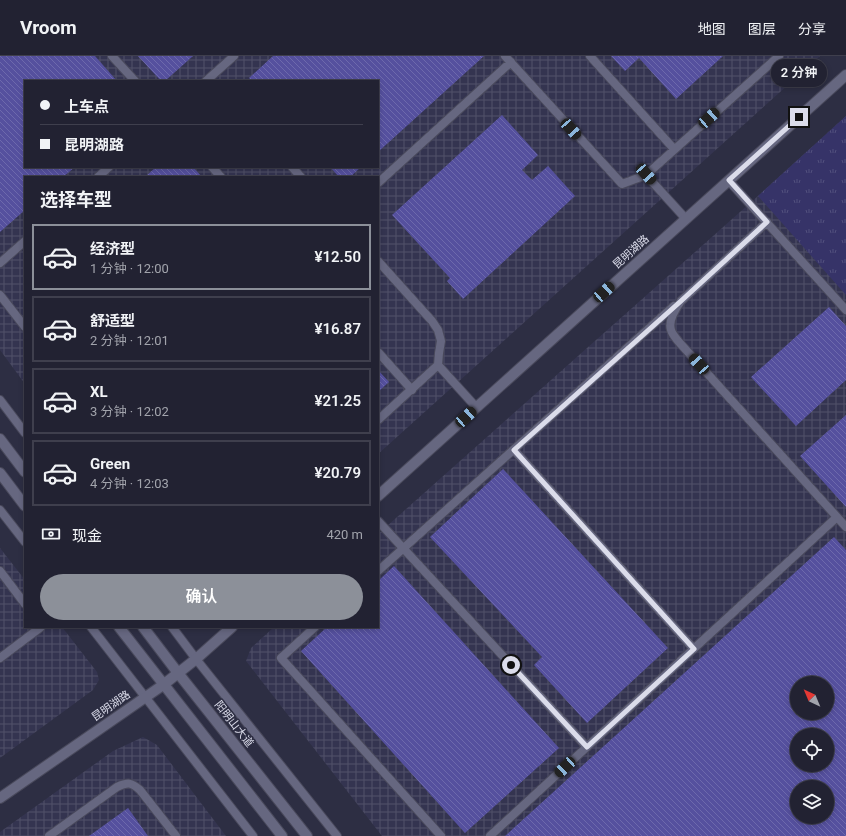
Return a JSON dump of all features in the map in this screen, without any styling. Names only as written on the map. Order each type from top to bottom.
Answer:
[{"type":"street","name":"昆明湖路","points":[[379,495],[846,75]]},
{"type":"street","points":[[0,439],[24,471]]},
{"type":"street","points":[[0,473],[24,505]]},
{"type":"street","points":[[120,628],[282,836]]},
{"type":"street","name":"阳明山大道","points":[[144,628],[307,836]]},
{"type":"street","name":"昆明湖路","points":[[0,798],[163,685],[196,659],[231,628]]},
{"type":"lane","points":[[112,56],[133,80]]},
{"type":"lane","points":[[210,80],[234,56]]},
{"type":"lane","points":[[590,56],[674,149]]},
{"type":"lane","points":[[379,182],[508,59],[622,184],[646,174],[779,56]]},
{"type":"lane","points":[[99,176],[108,168]]},
{"type":"lane","points":[[213,168],[220,176]]},
{"type":"lane","points":[[293,168],[300,176]]},
{"type":"lane","points":[[646,174],[686,219]]},
{"type":"lane","points":[[729,180],[846,310]]},
{"type":"lane","points":[[379,570],[681,301],[767,222]]},
{"type":"lane","points":[[0,263],[24,242]]},
{"type":"lane","points":[[379,262],[432,321],[438,330],[441,341],[438,366],[379,419]]},
{"type":"lane","points":[[0,295],[24,326]]},
{"type":"lane","points":[[681,301],[673,312],[671,322],[671,330],[678,341],[846,527]]},
{"type":"lane","points":[[379,353],[412,390]]},
{"type":"lane","points":[[438,366],[476,407]]},
{"type":"lane","points":[[0,400],[24,432]]},
{"type":"lane","points":[[514,450],[694,649]]},
{"type":"lane","points":[[0,510],[24,541]]},
{"type":"lane","points":[[490,836],[837,517]]},
{"type":"lane","points":[[379,522],[587,747]]},
{"type":"lane","points":[[0,571],[24,603]]},
{"type":"lane","points":[[0,658],[40,628]]},
{"type":"lane","points":[[92,628],[253,836]]},
{"type":"lane","points":[[173,628],[338,836]]},
{"type":"lane","points":[[314,628],[281,658],[441,836]]},
{"type":"lane","points":[[49,836],[117,787],[125,783],[133,784],[140,790],[176,836]]},
{"type":"shaded area","points":[[0,56],[820,56],[379,453],[379,176],[24,176],[24,383],[0,350]]},
{"type":"shaded area","points":[[846,116],[846,836],[382,836],[246,661],[251,648],[273,628],[379,628],[379,533]]},
{"type":"shaded area","points":[[0,548],[24,579],[24,628],[63,628],[97,672],[99,680],[93,690],[0,758]]},
{"type":"shaded area","points":[[143,737],[157,745],[226,836],[0,836],[0,832],[113,751]]},
{"type":"green space","points":[[846,116],[846,295],[758,196]]},
{"type":"building","points":[[0,56],[95,56],[116,80],[24,80],[24,168],[74,168],[64,176],[24,176],[24,211],[0,232]]},
{"type":"building","points":[[138,56],[193,56],[166,80],[160,80]]},
{"type":"building","points":[[273,56],[484,56],[379,151],[379,80],[251,80],[249,78]]},
{"type":"building","points":[[611,56],[723,56],[676,99],[639,58],[625,71]]},
{"type":"building","points":[[502,115],[538,155],[522,170],[532,180],[548,166],[575,196],[463,299],[447,281],[450,278],[392,215]]},
{"type":"building","points":[[155,168],[194,168],[201,176],[146,176]]},
{"type":"building","points":[[331,168],[360,168],[351,176],[338,176]]},
{"type":"building","points":[[829,307],[846,326],[846,380],[796,426],[751,377]]},
{"type":"building","points":[[379,371],[389,382],[379,391]]},
{"type":"building","points":[[846,415],[846,507],[800,456]]},
{"type":"building","points":[[503,469],[668,648],[587,723],[534,665],[542,657],[430,537]]},
{"type":"building","points":[[834,537],[846,550],[846,836],[505,836]]},
{"type":"building","points":[[394,566],[559,748],[465,833],[301,651],[326,628],[379,628],[379,580]]},
{"type":"building","points":[[128,808],[148,836],[89,836]]},
{"type":"route","points":[[511,665],[587,747],[694,649],[514,450],[767,222],[729,180],[799,117]]}]
